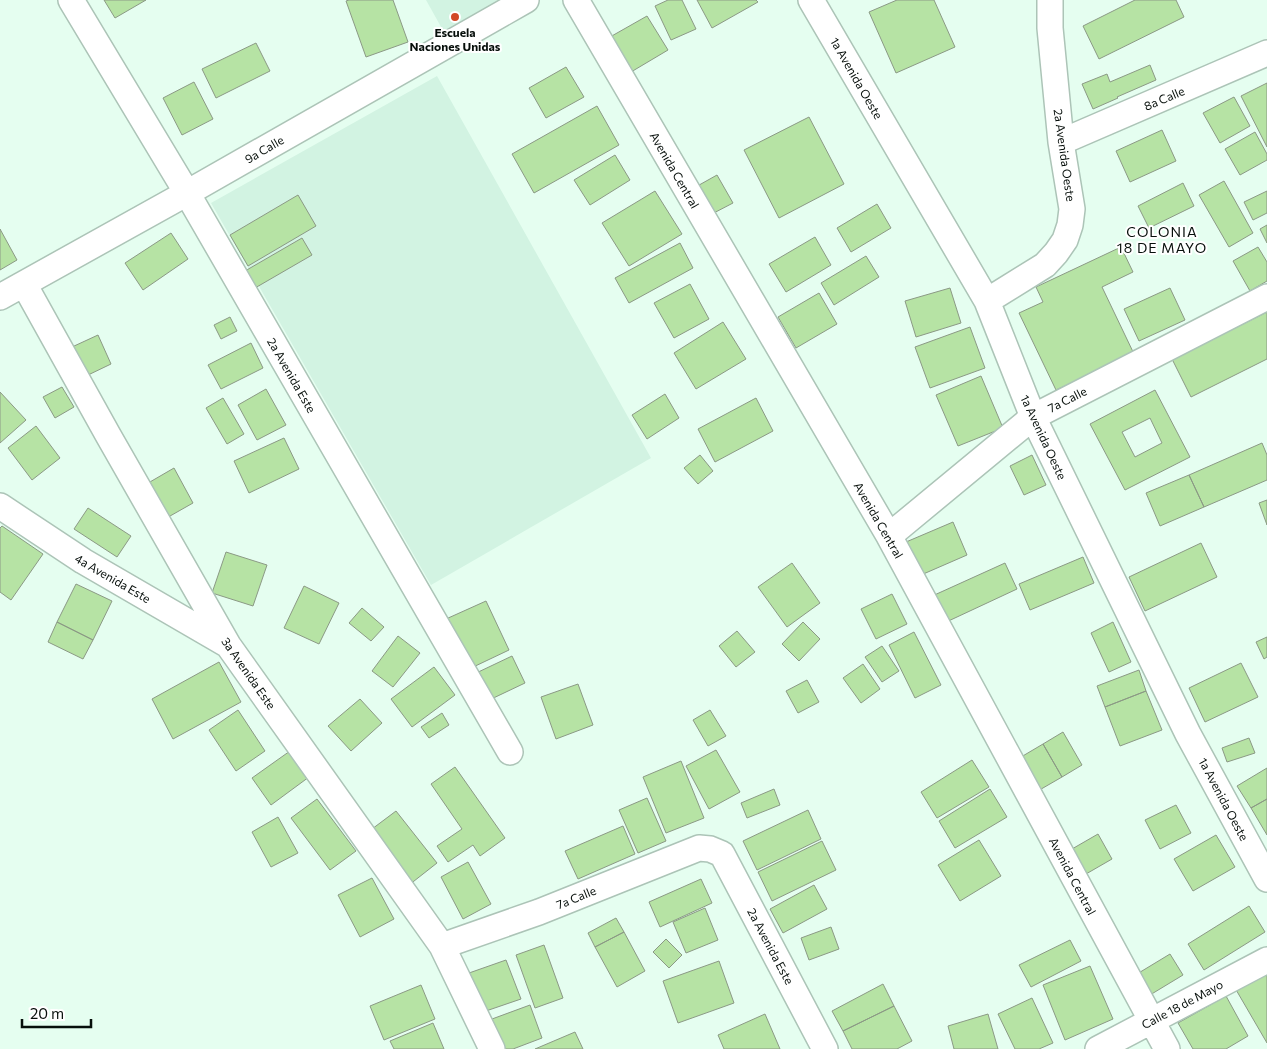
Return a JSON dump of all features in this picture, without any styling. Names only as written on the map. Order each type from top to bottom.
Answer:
[{"type":"street","name":"2a Avenida Este","points":[[71,0],[187,192],[510,752]]},
{"type":"street","name":"9a Calle","points":[[0,297],[526,0]]},
{"type":"street","name":"Avenida Central","points":[[576,0],[889,536],[1167,1049]]},
{"type":"street","name":"1a Avenida Oeste","points":[[811,0],[987,301],[1033,417],[1188,734],[1267,879]]},
{"type":"street","name":"2a Avenida Oeste","points":[[987,301],[1045,264],[1065,240],[1070,225],[1072,209],[1061,142],[1050,28],[1050,0]]},
{"type":"street","name":"8a Calle","points":[[1061,142],[1267,53]]},
{"type":"street","name":"3a Avenida Este","points":[[24,284],[228,645],[442,946],[492,1049]]},
{"type":"street","name":"7a Calle","points":[[889,536],[1033,417],[1267,297]]},
{"type":"street","name":"4a Avenida Este","points":[[0,506],[83,561],[228,645]]},
{"type":"street","name":"7a Calle","points":[[442,946],[539,912],[699,848],[710,849]]},
{"type":"street","name":"2a Avenida Este","points":[[710,849],[722,854],[825,1049]]},
{"type":"street","name":"Calle 18 de Mayo","points":[[1098,1049],[1267,960]]},
{"type":"shaded area","name":"Escuela Naciones Unidas","points":[[426,0],[504,0],[445,34]]},
{"type":"shaded area","points":[[437,76],[651,458],[431,585],[211,203]]},
{"type":"building","points":[[104,0],[146,0],[115,18]]},
{"type":"building","points":[[393,0],[408,42],[366,57],[346,1]]},
{"type":"building","points":[[668,0],[682,0],[696,29],[671,40],[655,6]]},
{"type":"building","points":[[697,0],[756,0],[758,2],[712,28]]},
{"type":"building","points":[[897,0],[934,0],[955,47],[896,73],[869,12]]},
{"type":"building","points":[[1135,0],[1176,0],[1184,17],[1099,59],[1083,26]]},
{"type":"building","points":[[647,16],[668,50],[631,72],[610,37]]},
{"type":"building","points":[[256,43],[270,71],[216,98],[202,69]]},
{"type":"building","points":[[1150,65],[1156,80],[1093,109],[1082,84],[1107,74],[1110,82]]},
{"type":"building","points":[[566,67],[584,97],[546,118],[529,88]]},
{"type":"building","points":[[194,82],[213,119],[182,135],[163,98]]},
{"type":"building","points":[[1267,83],[1267,147],[1241,96]]},
{"type":"building","points":[[1234,97],[1250,126],[1220,143],[1203,113]]},
{"type":"building","points":[[597,106],[619,145],[534,193],[512,154]]},
{"type":"building","points":[[809,117],[844,184],[779,218],[744,150]]},
{"type":"building","points":[[1162,130],[1176,161],[1130,182],[1116,151]]},
{"type":"building","points":[[1255,132],[1267,154],[1267,160],[1240,175],[1225,149]]},
{"type":"building","points":[[615,155],[630,180],[590,205],[574,180]]},
{"type":"building","points":[[717,175],[733,203],[708,216],[692,189]]},
{"type":"building","points":[[1224,181],[1253,233],[1229,247],[1199,195]]},
{"type":"building","points":[[1183,183],[1194,206],[1149,228],[1138,206]]},
{"type":"building","points":[[655,191],[682,234],[629,266],[602,223]]},
{"type":"building","points":[[1267,191],[1267,213],[1253,220],[1244,202]]},
{"type":"building","points":[[298,195],[316,226],[248,266],[230,235]]},
{"type":"building","points":[[877,204],[891,228],[851,252],[837,228]]},
{"type":"building","points":[[1267,225],[1267,243],[1260,229]]},
{"type":"building","points":[[0,229],[17,260],[0,270]]},
{"type":"building","points":[[171,233],[188,259],[143,290],[125,263]]},
{"type":"building","points":[[815,237],[831,265],[786,292],[769,264]]},
{"type":"building","points":[[302,238],[312,255],[255,288],[245,271]]},
{"type":"building","points":[[680,243],[693,268],[629,303],[615,278]]},
{"type":"building","points":[[1121,247],[1133,272],[1102,287],[1135,356],[1081,381],[1080,379],[1056,390],[1019,313],[1043,302],[1036,287]]},
{"type":"building","points":[[1258,247],[1267,262],[1267,281],[1250,291],[1233,261]]},
{"type":"building","points":[[866,256],[879,277],[834,305],[821,283]]},
{"type":"building","points":[[690,284],[709,319],[674,338],[654,303]]},
{"type":"building","points":[[950,288],[961,323],[916,337],[905,301]]},
{"type":"building","points":[[1170,288],[1185,320],[1139,341],[1124,309]]},
{"type":"building","points":[[819,293],[837,324],[796,348],[778,317]]},
{"type":"building","points":[[1267,312],[1267,359],[1191,397],[1172,359]]},
{"type":"building","points":[[230,317],[237,331],[221,339],[214,325]]},
{"type":"building","points":[[723,322],[746,359],[696,389],[674,353]]},
{"type":"building","points":[[970,327],[985,368],[930,388],[915,347]]},
{"type":"building","points":[[98,335],[111,364],[86,376],[72,347]]},
{"type":"building","points":[[251,343],[263,368],[221,389],[208,365]]},
{"type":"building","points":[[981,376],[1003,428],[958,446],[936,395]]},
{"type":"building","points":[[62,387],[74,407],[55,418],[43,397]]},
{"type":"building","points":[[266,389],[286,425],[257,440],[238,405]]},
{"type":"building","points":[[1155,390],[1190,457],[1125,490],[1090,424]],"holes":[[[1150,418],[1162,443],[1135,457],[1122,432]]]},
{"type":"building","points":[[0,392],[26,420],[0,443]]},
{"type":"building","points":[[665,394],[679,418],[647,439],[632,415]]},
{"type":"building","points":[[223,398],[244,434],[227,444],[206,408]]},
{"type":"building","points":[[756,398],[773,431],[715,462],[698,429]]},
{"type":"building","points":[[36,426],[60,458],[32,480],[8,448]]},
{"type":"building","points":[[284,438],[299,469],[249,493],[234,461]]},
{"type":"building","points":[[1262,443],[1267,455],[1267,480],[1204,507],[1189,475]]},
{"type":"building","points":[[700,455],[713,471],[698,484],[684,468]]},
{"type":"building","points":[[1032,455],[1046,485],[1024,495],[1010,466]]},
{"type":"building","points":[[174,468],[193,503],[163,520],[143,486]]},
{"type":"building","points":[[1189,475],[1204,507],[1160,526],[1146,493]]},
{"type":"building","points":[[1267,500],[1267,525],[1259,503]]},
{"type":"building","points":[[88,508],[131,536],[117,557],[74,529]]},
{"type":"building","points":[[953,522],[967,555],[921,575],[906,542]]},
{"type":"building","points":[[2,526],[43,554],[11,600],[0,592],[0,528]]},
{"type":"building","points":[[1201,543],[1217,577],[1145,611],[1129,577]]},
{"type":"building","points":[[226,552],[267,565],[253,606],[212,593]]},
{"type":"building","points":[[1083,557],[1094,583],[1030,610],[1019,584]]},
{"type":"building","points":[[792,563],[820,603],[787,627],[758,587]]},
{"type":"building","points":[[1005,563],[1017,589],[942,624],[930,597]]},
{"type":"building","points":[[76,584],[112,601],[93,640],[57,622]]},
{"type":"building","points":[[304,586],[339,603],[319,644],[284,628]]},
{"type":"building","points":[[892,594],[907,624],[876,639],[861,609]]},
{"type":"building","points":[[486,601],[509,650],[469,669],[446,619]]},
{"type":"building","points":[[362,608],[384,627],[371,641],[349,623]]},
{"type":"building","points":[[57,622],[93,640],[83,659],[48,642]]},
{"type":"building","points":[[803,622],[820,639],[799,661],[782,644]]},
{"type":"building","points":[[1113,622],[1131,662],[1109,672],[1091,633]]},
{"type":"building","points":[[737,631],[755,652],[736,667],[719,646]]},
{"type":"building","points":[[914,632],[941,685],[915,698],[889,645]]},
{"type":"building","points":[[398,636],[420,653],[393,687],[372,671]]},
{"type":"building","points":[[1267,637],[1267,657],[1264,659],[1256,642]]},
{"type":"building","points":[[882,646],[899,671],[882,682],[865,657]]},
{"type":"building","points":[[512,656],[525,683],[485,702],[472,675]]},
{"type":"building","points":[[219,662],[241,702],[173,739],[152,699]]},
{"type":"building","points":[[1241,663],[1258,697],[1205,722],[1189,688]]},
{"type":"building","points":[[863,664],[880,689],[861,703],[843,678]]},
{"type":"building","points":[[434,667],[455,695],[412,727],[391,699]]},
{"type":"building","points":[[1139,670],[1146,691],[1105,707],[1097,686]]},
{"type":"building","points":[[807,680],[819,702],[798,713],[786,691]]},
{"type":"building","points":[[578,684],[593,725],[556,739],[541,697]]},
{"type":"building","points":[[1146,691],[1162,730],[1120,746],[1105,707]]},
{"type":"building","points":[[360,699],[382,723],[351,751],[328,726]]},
{"type":"building","points":[[238,710],[265,751],[236,771],[209,730]]},
{"type":"building","points":[[710,710],[726,736],[708,746],[693,720]]},
{"type":"building","points":[[442,713],[449,725],[429,738],[421,727]]},
{"type":"building","points":[[1063,732],[1082,765],[1062,777],[1043,744]]},
{"type":"building","points":[[1249,738],[1255,753],[1227,762],[1222,748]]},
{"type":"building","points":[[1043,744],[1062,777],[1036,792],[1016,760]]},
{"type":"building","points":[[716,750],[740,792],[709,809],[686,766]]},
{"type":"building","points":[[290,751],[309,777],[271,805],[252,778]]},
{"type":"building","points":[[972,760],[989,787],[937,818],[921,792]]},
{"type":"building","points":[[681,761],[704,818],[666,833],[643,777]]},
{"type":"building","points":[[455,767],[505,838],[480,856],[473,845],[448,862],[437,846],[462,829],[431,784]]},
{"type":"building","points":[[1267,768],[1267,799],[1251,808],[1237,786]]},
{"type":"building","points":[[774,789],[780,805],[747,818],[741,803]]},
{"type":"building","points":[[990,789],[1007,817],[955,848],[939,821]]},
{"type":"building","points":[[647,798],[666,841],[638,853],[619,810]]},
{"type":"building","points":[[317,799],[356,851],[330,870],[291,818]]},
{"type":"building","points":[[1267,799],[1267,835],[1251,808]]},
{"type":"building","points":[[1176,805],[1191,833],[1160,849],[1145,820]]},
{"type":"building","points":[[808,810],[821,839],[757,870],[743,841]]},
{"type":"building","points":[[396,811],[437,863],[409,885],[368,832]]},
{"type":"building","points":[[278,817],[298,853],[271,867],[252,832]]},
{"type":"building","points":[[623,826],[635,854],[578,879],[565,851]]},
{"type":"building","points":[[1098,834],[1112,859],[1086,874],[1072,849]]},
{"type":"building","points":[[1216,835],[1235,867],[1193,891],[1174,859]]},
{"type":"building","points":[[979,840],[1001,876],[960,901],[938,865]]},
{"type":"building","points":[[822,841],[836,870],[772,901],[758,872]]},
{"type":"building","points":[[468,862],[491,904],[463,919],[441,877]]},
{"type":"building","points":[[372,878],[394,919],[360,937],[338,895]]},
{"type":"building","points":[[701,879],[712,903],[660,927],[649,902]]},
{"type":"building","points":[[814,885],[827,909],[783,933],[770,909]]},
{"type":"building","points":[[1249,906],[1265,932],[1204,970],[1188,944]]},
{"type":"building","points":[[705,908],[718,940],[686,953],[673,922]]},
{"type":"building","points":[[616,918],[624,932],[595,947],[588,933]]},
{"type":"building","points":[[831,927],[839,949],[809,960],[801,938]]},
{"type":"building","points":[[624,932],[645,971],[617,987],[595,947]]},
{"type":"building","points":[[666,939],[682,955],[669,968],[653,952]]},
{"type":"building","points":[[1070,940],[1081,961],[1031,987],[1019,965]]},
{"type":"building","points":[[544,945],[563,998],[535,1008],[516,955]]},
{"type":"building","points":[[1170,954],[1183,975],[1145,998],[1132,977]]},
{"type":"building","points":[[506,960],[521,999],[483,1012],[469,973]]},
{"type":"building","points":[[719,961],[734,1003],[678,1023],[663,981]]},
{"type":"building","points":[[1090,966],[1113,1019],[1065,1040],[1043,985]]},
{"type":"building","points":[[1267,969],[1267,1043],[1235,988]]},
{"type":"building","points":[[883,984],[894,1006],[843,1031],[832,1011]]},
{"type":"building","points":[[421,985],[435,1019],[384,1040],[370,1006]]},
{"type":"building","points":[[1226,996],[1248,1036],[1226,1049],[1193,1049],[1178,1023]]},
{"type":"building","points":[[1032,998],[1053,1043],[1039,1049],[1015,1049],[998,1014]]},
{"type":"building","points":[[530,1005],[542,1038],[513,1049],[503,1049],[492,1019]]},
{"type":"building","points":[[894,1006],[912,1041],[897,1049],[852,1049],[843,1031]]},
{"type":"building","points":[[765,1014],[780,1049],[724,1049],[718,1035]]},
{"type":"building","points":[[988,1014],[998,1049],[954,1049],[948,1026]]},
{"type":"building","points":[[433,1023],[444,1049],[394,1049],[390,1041]]},
{"type":"building","points":[[575,1032],[583,1049],[535,1049]]},
{"type":"place","name":"Escuela Naciones Unidas","points":[[455,17]]},
{"type":"district","name":"COLONIA 18 DE MAYO","points":[[1162,240]]}]
